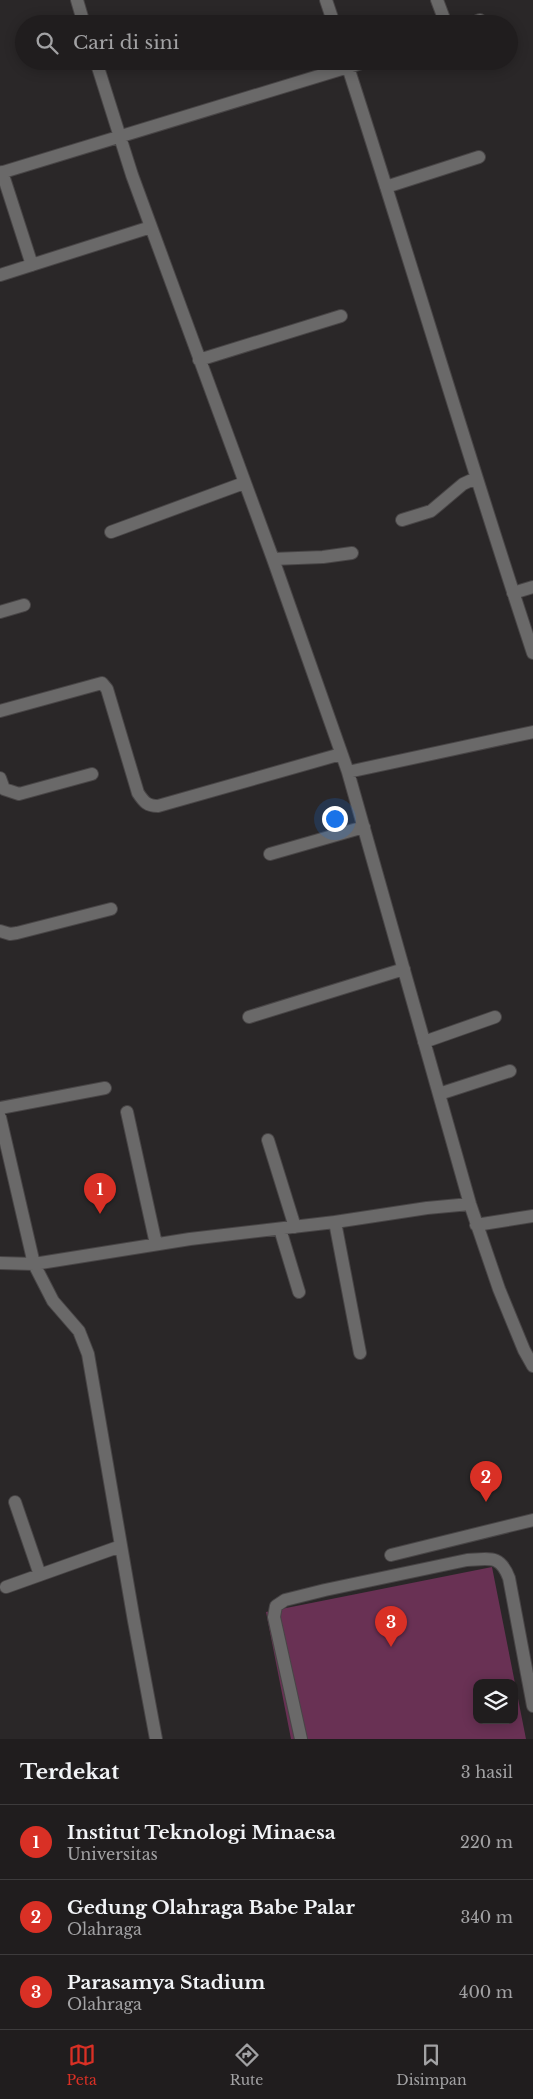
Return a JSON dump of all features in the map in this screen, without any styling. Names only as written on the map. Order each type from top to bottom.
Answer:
[{"type":"street","points":[[77,0],[81,15]]},
{"type":"street","points":[[326,0],[331,15]]},
{"type":"street","points":[[437,0],[443,15]]},
{"type":"street","points":[[99,70],[119,136],[151,228],[273,559],[348,772],[476,1225],[524,1350],[533,1366]]},
{"type":"street","points":[[32,265],[1,172],[331,70]]},
{"type":"street","points":[[349,70],[366,120],[476,478],[533,653]]},
{"type":"street","points":[[386,187],[479,157]]},
{"type":"street","points":[[0,275],[151,228]]},
{"type":"street","points":[[199,360],[341,316]]},
{"type":"street","points":[[402,520],[432,512],[463,484],[476,478]]},
{"type":"street","points":[[111,532],[244,483]]},
{"type":"street","points":[[273,559],[323,557],[352,553]]},
{"type":"street","points":[[513,594],[533,587]]},
{"type":"street","points":[[0,612],[24,605]]},
{"type":"street","points":[[0,711],[102,683],[107,689],[138,793],[151,806],[158,806],[341,754]]},
{"type":"street","points":[[348,772],[533,732]]},
{"type":"street","points":[[0,778],[4,789],[19,794],[92,774]]},
{"type":"street","points":[[270,854],[364,827]]},
{"type":"street","points":[[0,931],[10,934],[17,933],[110,909]]},
{"type":"street","points":[[249,1017],[404,969]]},
{"type":"street","points":[[424,1042],[495,1017]]},
{"type":"street","points":[[439,1094],[510,1071]]},
{"type":"street","points":[[0,1108],[105,1088]]},
{"type":"street","points":[[127,1112],[156,1244]]},
{"type":"street","points":[[0,1118],[34,1264],[53,1301],[79,1331],[84,1342],[156,1739]]},
{"type":"street","points":[[268,1140],[295,1227]]},
{"type":"street","points":[[0,1264],[34,1264],[156,1244],[470,1204]]},
{"type":"street","points":[[476,1225],[533,1216]]},
{"type":"street","points":[[335,1222],[360,1353]]},
{"type":"street","points":[[280,1229],[299,1292]]},
{"type":"street","points":[[15,1502],[40,1575]]},
{"type":"street","points":[[391,1555],[533,1520]]},
{"type":"street","points":[[6,1587],[121,1546]]},
{"type":"street","points":[[301,1739],[274,1617],[276,1606],[285,1600],[325,1590],[467,1560],[491,1558],[506,1568],[533,1706]]},
{"type":"shaded area","points":[[492,1567],[514,1679],[473,1679],[473,1724],[518,1724],[518,1699],[526,1739],[291,1739],[266,1612]]},
{"type":"place","name":"Institut Teknologi Minaesa","points":[[100,1214]]},
{"type":"place","name":"Gedung Olahraga Babe Palar","points":[[486,1502]]},
{"type":"place","name":"Parasamya Stadium","points":[[391,1647]]}]
